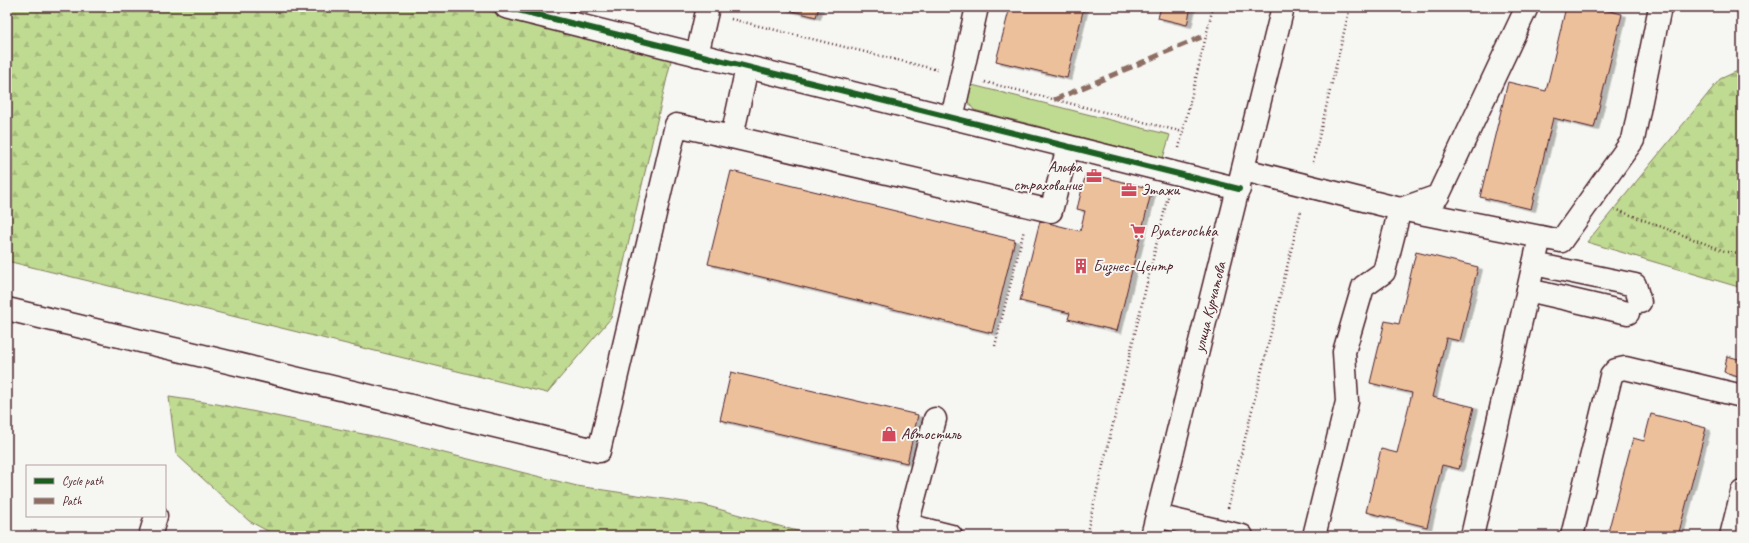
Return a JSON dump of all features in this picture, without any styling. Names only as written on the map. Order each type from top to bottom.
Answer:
[{"type":"street","points":[[506,7],[1174,173],[1307,186],[1400,209],[1561,242],[1633,140],[1660,7]]},
{"type":"street","points":[[952,118],[977,7]]},
{"type":"street","name":"улица Курчатова","points":[[1154,526],[1242,180],[1283,7]]},
{"type":"street","points":[[1400,209],[1438,196],[1527,7]]},
{"type":"street","points":[[697,55],[707,10]]},
{"type":"street","points":[[732,137],[747,67]]},
{"type":"street","points":[[7,309],[599,451],[676,125],[1050,211],[1068,147]]},
{"type":"street","points":[[1314,536],[1346,402],[1344,352],[1363,287],[1384,272],[1400,209]]},
{"type":"street","points":[[1472,536],[1540,237]]},
{"type":"street","points":[[1528,290],[1634,308],[1635,285],[1534,264]]},
{"type":"street","points":[[1572,536],[1611,376],[1616,370],[1625,368],[1742,396]]},
{"type":"street","points":[[935,419],[908,525],[951,536]]},
{"type":"street","points":[[1731,536],[1742,492]]},
{"type":"street","points":[[150,536],[156,517]]},
{"type":"street","points":[[1154,526],[1222,531],[1242,536]]},
{"type":"path","points":[[1086,536],[1213,7]]},
{"type":"path","points":[[1222,531],[1350,7]]},
{"type":"path","points":[[707,10],[1183,132]]},
{"type":"path","points":[[1593,197],[1622,213],[1727,252],[1742,254]]},
{"type":"path","points":[[995,346],[1030,207]]},
{"type":"green space","points":[[7,7],[470,7],[673,52],[611,318],[547,393],[7,261]]},
{"type":"green space","points":[[1742,69],[1742,288],[1587,242],[1720,79]]},
{"type":"green space","points":[[964,83],[1170,135],[1163,158],[974,110],[964,97]]},
{"type":"green space","points":[[169,397],[217,404],[392,440],[577,486],[704,505],[815,536],[277,536],[249,521],[176,454]]},
{"type":"building","points":[[777,7],[819,7],[816,17]]},
{"type":"building","points":[[1010,7],[1084,7],[1067,78],[996,61]]},
{"type":"building","points":[[1161,7],[1191,7],[1187,25],[1158,18]]},
{"type":"building","points":[[1566,7],[1593,7],[1622,14],[1594,128],[1553,118],[1531,209],[1480,197],[1508,82],[1546,91]]},
{"type":"building","points":[[731,171],[1015,240],[992,333],[708,264]]},
{"type":"building","name":"Бизнес-Центр","points":[[1086,173],[1152,189],[1117,331],[1068,319],[1070,313],[1020,301],[1040,221],[1080,231],[1085,211],[1077,209]]},
{"type":"building","points":[[1416,252],[1478,267],[1460,341],[1446,338],[1432,397],[1474,407],[1459,469],[1442,465],[1427,527],[1366,512],[1381,449],[1397,453],[1412,393],[1370,383],[1385,321],[1399,324]]},
{"type":"building","points":[[1727,356],[1742,360],[1742,377],[1724,372]]},
{"type":"building","points":[[731,372],[918,415],[907,463],[720,420]]},
{"type":"building","points":[[1651,414],[1706,428],[1678,536],[1607,536],[1633,438],[1644,441]]},
{"type":"marked path","points":[[1054,100],[1206,35]]},
{"type":"cycle path","points":[[506,7],[1239,189]]},
{"type":"place","name":"Альфа страхование","points":[[1094,176]]},
{"type":"place","name":"Этажи","points":[[1129,190]]},
{"type":"place","name":"Pyaterochka","points":[[1138,231]]},
{"type":"place","name":"Бизнес-Центр","points":[[1081,266]]},
{"type":"place","name":"Автостиль","points":[[889,434]]}]
